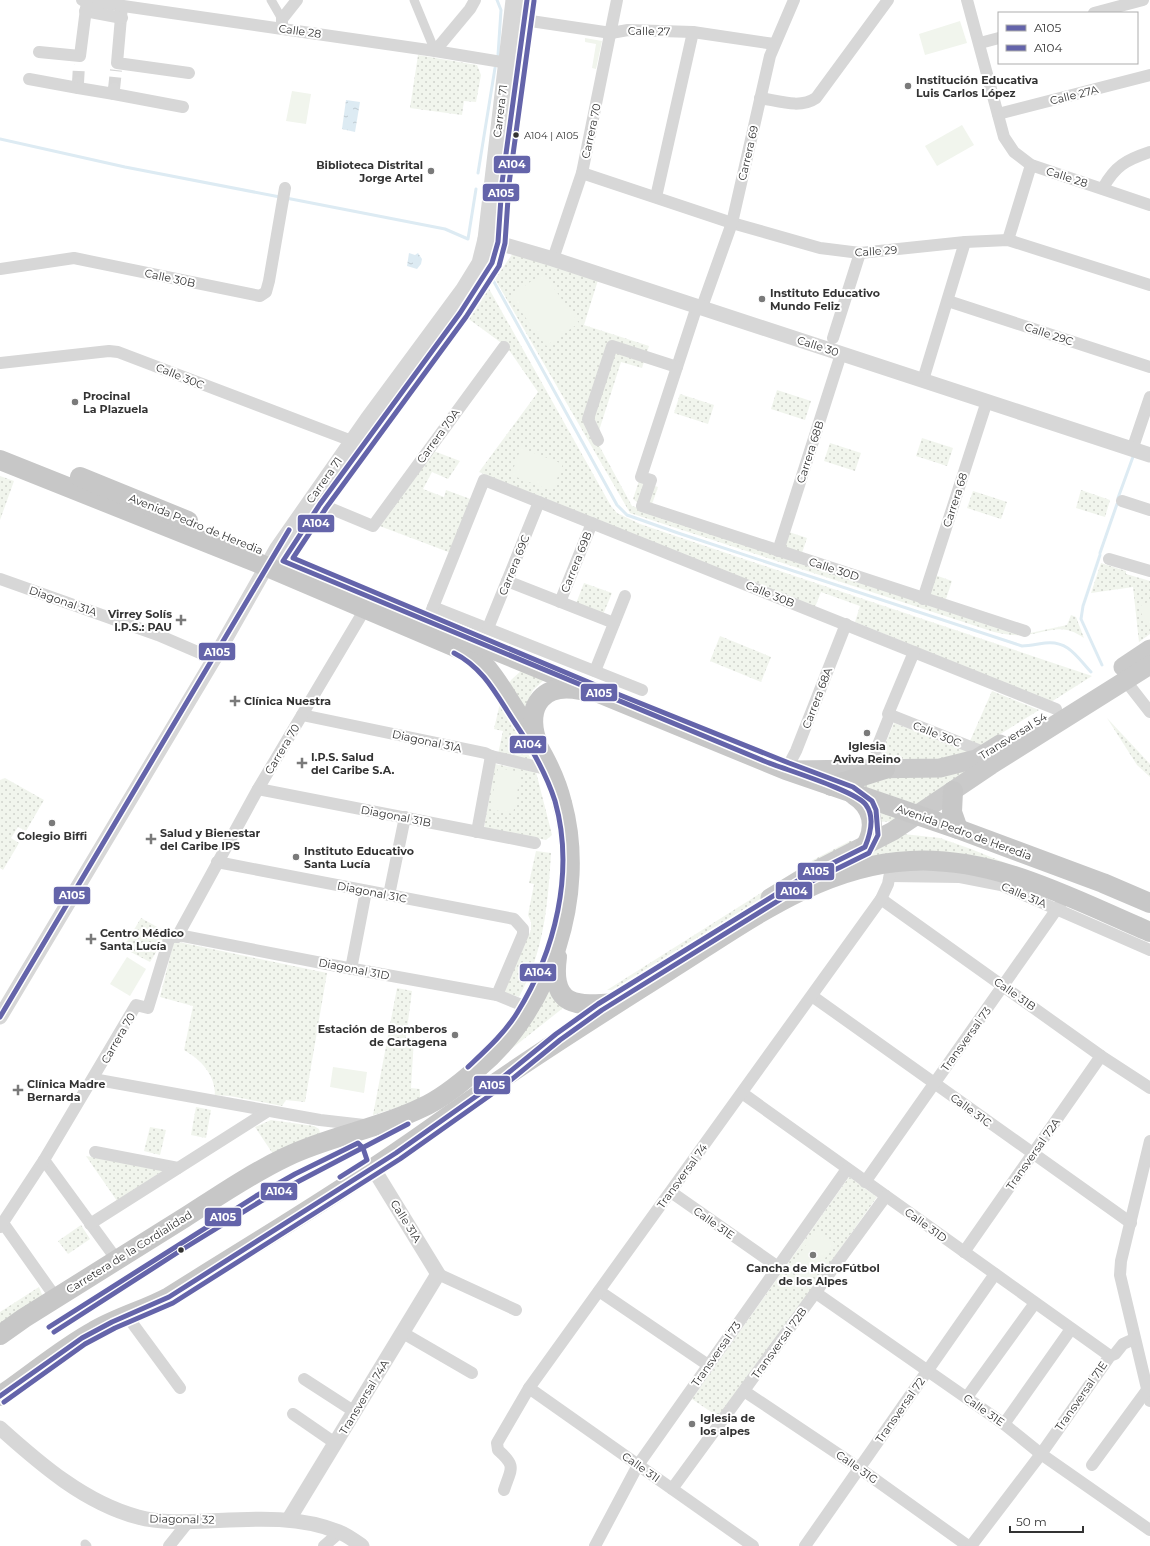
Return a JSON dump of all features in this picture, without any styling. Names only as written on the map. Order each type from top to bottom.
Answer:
[{"type":"highway","name":"Avenida Pedro de Heredia","points":[[0,445],[275,564],[365,610],[474,655],[492,672],[538,745]]},
{"type":"highway","name":"Avenida Pedro de Heredia","points":[[0,460],[275,564],[430,615],[602,695],[786,770],[958,829],[1103,883],[1150,903]]},
{"type":"highway","points":[[538,745],[532,719],[534,709],[545,694],[562,688],[602,695]]},
{"type":"highway","name":"Carretera de la Cordialidad","points":[[0,1335],[56,1298],[244,1180],[286,1157],[321,1142],[423,1108],[457,1084],[497,1052],[529,1008],[546,975],[567,898],[570,872],[570,846],[562,801],[538,745]]},
{"type":"highway","points":[[831,786],[885,770]]},
{"type":"highway","points":[[953,791],[952,812],[958,829]]},
{"type":"highway","points":[[850,793],[866,804],[869,811],[871,833],[865,847]]},
{"type":"highway","points":[[0,1396],[85,1336],[105,1324],[169,1297],[373,1168],[502,1078],[754,917],[804,890],[841,874],[891,869],[927,860],[963,863],[1019,877],[1061,903],[1150,932]]},
{"type":"highway","points":[[561,924],[556,965],[557,984],[564,996],[571,1002],[581,1005],[619,1003]]},
{"type":"main road","name":"Transversal 54","points":[[1120,678],[1150,649]]},
{"type":"main road","name":"Transversal 54","points":[[786,770],[885,770],[952,766],[976,759],[1056,709],[1150,665]]},
{"type":"main road","name":"Transversal 54","points":[[916,814],[953,791],[1097,690]]},
{"type":"main road","points":[[502,1078],[556,1034],[598,1004],[799,880],[865,847],[893,831],[916,814]]},
{"type":"street","points":[[271,0],[282,24]]},
{"type":"street","points":[[282,24],[297,0]]},
{"type":"street","points":[[414,0],[434,51],[470,9],[475,0]]},
{"type":"street","name":"Carrera 71","points":[[275,564],[320,504],[434,340],[491,241],[518,13],[527,0]]},
{"type":"street","name":"Carrera 70","points":[[553,259],[582,173],[617,0]]},
{"type":"street","name":"Carrera 69","points":[[642,506],[651,480],[641,477],[677,367],[732,223],[765,74],[774,44],[794,0]]},
{"type":"street","points":[[760,98],[800,104],[809,103],[816,98],[888,0]]},
{"type":"street","points":[[967,0],[1008,145],[1031,165],[1008,240]]},
{"type":"street","points":[[1098,12],[1144,0]]},
{"type":"street","points":[[39,52],[80,60],[85,4]]},
{"type":"street","name":"Calle 28","points":[[85,4],[122,12],[282,24],[512,64]]},
{"type":"street","points":[[122,12],[117,67],[189,73]]},
{"type":"street","name":"Calle 27","points":[[518,13],[611,33],[628,30],[693,32],[774,44]]},
{"type":"street","points":[[656,197],[693,32]]},
{"type":"street","points":[[980,42],[998,38]]},
{"type":"street","name":"Calle 27A","points":[[998,114],[1150,75]]},
{"type":"street","points":[[29,79],[114,92],[183,108]]},
{"type":"street","name":"Calle 28","points":[[1103,188],[1114,170],[1123,164],[1150,152]]},
{"type":"street","name":"Calle 28","points":[[1031,165],[1150,205]]},
{"type":"street","name":"Calle 29","points":[[582,173],[732,223],[820,248],[860,253],[965,242],[1008,240],[1150,285]]},
{"type":"street","name":"Calle 30B","points":[[0,269],[74,258],[260,296],[267,289],[280,219],[284,188]]},
{"type":"street","name":"Calle 30","points":[[491,241],[553,259],[1150,455]]},
{"type":"street","points":[[923,380],[965,242]]},
{"type":"street","points":[[832,338],[860,253]]},
{"type":"street","name":"Calle 29C","points":[[948,301],[1150,367]]},
{"type":"street","name":"Carrera 71","points":[[0,1017],[214,659],[352,441],[434,340]]},
{"type":"street","points":[[598,440],[588,419],[612,346],[677,367]]},
{"type":"street","name":"Carrera 70A","points":[[320,504],[373,526],[504,347]]},
{"type":"street","name":"Calle 30C","points":[[0,363],[109,351],[118,352],[352,441]]},
{"type":"street","name":"Carrera 68B","points":[[778,551],[841,354]]},
{"type":"street","points":[[1132,450],[1150,397]]},
{"type":"street","name":"Carrera 68","points":[[923,598],[987,401]]},
{"type":"street","name":"Calle 30B","points":[[430,615],[484,480],[1056,709]]},
{"type":"street","points":[[1122,501],[1150,510]]},
{"type":"street","name":"Carrera 69C","points":[[488,628],[539,502]]},
{"type":"street","name":"Calle 30D","points":[[642,506],[1025,631]]},
{"type":"street","name":"Carrera 69B","points":[[560,602],[592,523]]},
{"type":"street","points":[[1109,559],[1150,571]]},
{"type":"street","name":"Diagonal 31A","points":[[0,579],[151,632],[214,659]]},
{"type":"street","points":[[507,581],[614,623]]},
{"type":"street","points":[[595,671],[625,596]]},
{"type":"street","name":"Carrera 70","points":[[1,1225],[44,1160],[136,1005],[148,1008],[170,936],[177,937],[258,789],[365,610]]},
{"type":"street","points":[[430,615],[488,628],[642,690]]},
{"type":"street","name":"Carrera 68A","points":[[786,770],[796,751],[846,624]]},
{"type":"street","points":[[876,750],[914,652]]},
{"type":"street","points":[[1120,678],[1150,712]]},
{"type":"street","name":"Diagonal 31A","points":[[302,715],[484,753],[550,770]]},
{"type":"street","name":"Calle 30C","points":[[889,715],[986,753]]},
{"type":"street","points":[[477,832],[491,756]]},
{"type":"street","name":"Diagonal 31B","points":[[258,789],[535,843]]},
{"type":"street","points":[[389,895],[405,817]]},
{"type":"street","name":"Diagonal 31C","points":[[217,862],[514,919],[523,929],[521,940],[497,995]]},
{"type":"street","name":"Transversal 74","points":[[504,1490],[511,1466],[510,1461],[498,1450],[497,1443],[529,1388],[881,899],[891,869]]},
{"type":"street","points":[[351,969],[366,891]]},
{"type":"street","name":"Calle 31B","points":[[881,899],[1101,1056],[1150,1088]]},
{"type":"street","name":"Calle 31A","points":[[1061,903],[1150,950]]},
{"type":"street","name":"Transversal 73","points":[[865,1182],[1061,903]]},
{"type":"street","name":"Diagonal 31D","points":[[178,935],[351,969],[497,995],[529,1008]]},
{"type":"street","name":"Calle 31C","points":[[812,996],[1132,1223]]},
{"type":"street","name":"Transversal 72A","points":[[964,1252],[1101,1056]]},
{"type":"street","points":[[93,1079],[320,1120],[372,1126]]},
{"type":"street","name":"Calle 31D","points":[[742,1093],[1110,1356]]},
{"type":"street","points":[[90,1224],[268,1111]]},
{"type":"street","points":[[320,1120],[324,1129],[321,1142]]},
{"type":"street","points":[[1092,1465],[1149,1396],[1134,1339],[1120,1275],[1121,1261],[1132,1223],[1150,1142]]},
{"type":"street","points":[[96,1152],[178,1168]]},
{"type":"street","points":[[44,1160],[116,1260]]},
{"type":"street","name":"Calle 31A","points":[[373,1168],[438,1274]]},
{"type":"street","name":"Transversal 73","points":[[595,1546],[638,1465],[847,1169]]},
{"type":"street","name":"Calle 31E","points":[[671,1192],[778,1267]]},
{"type":"street","name":"Transversal 72B","points":[[672,1490],[886,1196]]},
{"type":"street","points":[[1,1225],[56,1298]]},
{"type":"street","points":[[438,1274],[516,1310]]},
{"type":"street","name":"Transversal 74A","points":[[289,1519],[438,1274]]},
{"type":"street","name":"Transversal 72","points":[[805,1546],[995,1274]]},
{"type":"street","points":[[599,1291],[708,1365]]},
{"type":"street","name":"Calle 31E","points":[[816,1293],[967,1397],[1041,1454],[1150,1530]]},
{"type":"street","points":[[967,1397],[1035,1303]]},
{"type":"street","points":[[127,1316],[180,1388]]},
{"type":"street","points":[[1004,1424],[1071,1329]]},
{"type":"street","points":[[403,1333],[472,1373]]},
{"type":"street","name":"Transversal 71E","points":[[971,1546],[1041,1454],[1110,1356],[1115,1354],[1123,1344],[1134,1339]]},
{"type":"street","points":[[304,1379],[355,1412]]},
{"type":"street","name":"Calle 31I","points":[[529,1388],[672,1490],[737,1541],[753,1546]]},
{"type":"street","name":"Calle 31G","points":[[744,1391],[859,1468],[968,1546]]},
{"type":"street","points":[[293,1414],[335,1443]]},
{"type":"street","name":"Diagonal 32","points":[[0,1428],[23,1449],[62,1479],[99,1502],[139,1517],[156,1520],[189,1521],[289,1519],[340,1532],[362,1546]]},
{"type":"street","points":[[168,1546],[189,1521]]},
{"type":"street","points":[[324,1546],[340,1532]]},
{"type":"shaded area","points":[[960,21],[967,43],[925,55],[919,34]]},
{"type":"shaded area","points":[[585,38],[602,41],[596,69],[592,68],[596,44],[585,42]]},
{"type":"shaded area","points":[[418,55],[477,65],[481,75],[476,102],[464,101],[462,115],[410,108]]},
{"type":"shaded area","points":[[292,91],[311,94],[306,124],[286,121]]},
{"type":"shaded area","points":[[962,125],[974,145],[937,166],[925,146]]},
{"type":"shaded area","points":[[513,253],[598,280],[584,325],[649,346],[642,368],[621,362],[596,440],[632,506],[1026,634],[1067,625],[1071,615],[1076,617],[1084,638],[1069,630],[1062,629],[1021,635],[1010,635],[994,632],[630,513],[495,279]]},
{"type":"shaded area","points":[[543,273],[579,323],[546,346],[510,296]]},
{"type":"shaded area","points":[[488,287],[611,506],[617,513],[640,524],[1092,676],[1051,702],[855,622],[860,606],[821,592],[815,607],[479,472],[538,392],[507,347],[466,317]]},
{"type":"shaded area","points":[[777,390],[811,401],[805,420],[771,409]]},
{"type":"shaded area","points":[[680,394],[714,405],[708,424],[674,413]]},
{"type":"shaded area","points":[[922,438],[953,448],[947,466],[916,456]]},
{"type":"shaded area","points":[[830,443],[861,453],[855,471],[824,461]]},
{"type":"shaded area","points":[[521,448],[563,464],[552,491],[511,475]]},
{"type":"shaded area","points":[[431,450],[460,461],[448,479],[432,472],[423,489],[444,497],[446,490],[473,500],[451,553],[377,525]]},
{"type":"shaded area","points":[[0,476],[14,481],[0,520]]},
{"type":"shaded area","points":[[639,481],[658,487],[651,507],[638,503],[633,499]]},
{"type":"shaded area","points":[[1081,490],[1110,500],[1105,517],[1076,508]]},
{"type":"shaded area","points":[[973,491],[1007,502],[1001,519],[967,508]]},
{"type":"shaded area","points":[[789,532],[807,538],[801,556],[783,550]]},
{"type":"shaded area","points":[[1101,563],[1126,571],[1126,574],[1150,581],[1150,634],[1139,642],[1133,587],[1091,593]]},
{"type":"shaded area","points":[[935,575],[952,581],[945,602],[928,597]]},
{"type":"shaded area","points":[[584,583],[612,593],[602,617],[575,606]]},
{"type":"shaded area","points":[[1150,601],[1150,628],[1149,628],[1138,607]]},
{"type":"shaded area","points":[[720,636],[771,657],[761,682],[710,661]]},
{"type":"shaded area","points":[[522,670],[545,679],[533,690],[524,709],[508,686],[511,680]]},
{"type":"shaded area","points":[[992,691],[1039,710],[981,746],[970,741]]},
{"type":"shaded area","points":[[500,703],[532,761],[498,754],[503,731],[494,729]]},
{"type":"shaded area","points":[[1107,718],[1150,764],[1150,777],[1137,765]]},
{"type":"shaded area","points":[[894,723],[971,752],[945,759],[879,759]]},
{"type":"shaded area","points":[[984,761],[917,809],[852,782]]},
{"type":"shaded area","points":[[495,764],[536,772],[552,835],[546,840],[484,828]]},
{"type":"shaded area","points":[[498,768],[521,772],[513,814],[490,809]]},
{"type":"shaded area","points":[[5,778],[44,800],[26,831],[18,827],[11,838],[19,843],[3,870],[0,868],[0,780]]},
{"type":"shaded area","points":[[873,803],[906,813],[899,821],[876,822]]},
{"type":"shaded area","points":[[903,834],[940,838],[971,849],[1150,921],[1150,928],[944,855],[794,887]]},
{"type":"shaded area","points":[[850,841],[855,841],[612,990],[607,990],[813,860]]},
{"type":"shaded area","points":[[536,851],[551,853],[546,909],[534,963],[519,997],[503,992],[531,930],[531,922],[528,915],[534,884],[529,883]]},
{"type":"shaded area","points":[[141,918],[168,933],[150,962],[123,948]]},
{"type":"shaded area","points":[[174,941],[327,973],[305,1102],[286,1100],[282,1106],[230,1096],[215,1095],[213,1081],[206,1068],[196,1058],[184,1050],[193,1006],[160,997]]},
{"type":"shaded area","points":[[127,957],[146,969],[130,996],[110,984]]},
{"type":"shaded area","points":[[547,986],[557,1002],[563,1008],[505,1054]]},
{"type":"shaded area","points":[[397,988],[412,991],[406,1037],[414,1038],[411,1088],[420,1089],[420,1098],[405,1105],[373,1115]]},
{"type":"shaded area","points":[[333,1067],[367,1072],[364,1093],[330,1087]]},
{"type":"shaded area","points":[[196,1107],[211,1110],[206,1138],[191,1135]]},
{"type":"shaded area","points":[[271,1120],[314,1126],[319,1129],[320,1133],[275,1157],[255,1127]]},
{"type":"shaded area","points":[[150,1127],[166,1130],[160,1155],[144,1151]]},
{"type":"shaded area","points":[[86,1156],[164,1170],[117,1201]]},
{"type":"shaded area","points":[[849,1177],[877,1197],[720,1418],[692,1399]]},
{"type":"shaded area","points":[[81,1225],[90,1239],[68,1254],[58,1241]]},
{"type":"shaded area","name":"Cancha de MicroFútbol de los Alpes","points":[[816,1230],[835,1243],[810,1281],[790,1268]]},
{"type":"shaded area","points":[[39,1287],[43,1297],[0,1329],[0,1312]]},
{"type":"water","points":[[346,100],[360,102],[355,132],[342,129]]},
{"type":"water","points":[[409,253],[415,255],[418,253],[422,259],[421,264],[417,269],[407,266]]},
{"type":"waterway","points":[[497,0],[501,10],[498,55]]},
{"type":"waterway","points":[[478,173],[495,68]]},
{"type":"waterway","points":[[0,139],[125,167],[280,197]]},
{"type":"waterway","points":[[286,198],[445,229],[468,239],[476,189]]},
{"type":"waterway","points":[[493,280],[617,505],[627,515],[1022,646],[1045,643],[1060,644],[1076,655],[1091,672]]},
{"type":"waterway","points":[[1118,498],[1134,454]]},
{"type":"waterway","points":[[1100,553],[1117,504]]},
{"type":"waterway","points":[[1100,555],[1083,606],[1081,619],[1102,665]]},
{"type":"tunnel","points":[[78,83],[79,65]]},
{"type":"tunnel","points":[[114,89],[116,70]]},
{"type":"transit line","name":"A105","points":[[0,1396],[82,1338],[112,1322],[169,1297],[396,1153],[502,1078],[556,1034],[598,1004],[799,880],[865,847],[867,842],[871,826],[869,810],[860,799],[849,793],[764,761],[283,561],[320,504],[460,313],[492,263],[498,242],[502,183],[527,0]]},
{"type":"transit line","name":"A104","points":[[4,1402],[85,1344],[115,1328],[173,1303],[400,1159],[506,1084],[560,1040],[602,1010],[802,886],[869,853],[878,835],[876,810],[872,801],[853,787],[789,763],[605,689],[293,558],[326,508],[466,317],[499,266],[505,243],[509,184],[534,1]]},
{"type":"transit line","name":"A105","points":[[0,1017],[289,530]]},
{"type":"transit line","name":"A104","points":[[454,653],[474,666],[482,675],[496,693],[538,760],[555,801],[561,828],[563,856],[562,883],[558,911],[542,964],[512,1021],[494,1042],[468,1067]]},
{"type":"transit line","name":"A104","points":[[54,1332],[261,1201],[408,1124]]},
{"type":"transit line","name":"A105","points":[[49,1327],[256,1196],[295,1174],[358,1143],[363,1148],[367,1160],[340,1177]]},
{"type":"place","name":"Institución Educativa Luis Carlos López","points":[[908,86]]},
{"type":"place","name":"A104 | A105","points":[[516,135]]},
{"type":"place","name":"Biblioteca Distrital Jorge Artel","points":[[431,171]]},
{"type":"place","name":"Instituto Educativo Mundo Feliz","points":[[762,299]]},
{"type":"place","name":"Procinal La Plazuela","points":[[75,402]]},
{"type":"place","name":"Virrey Solís I.P.S.: PAU","points":[[181,620]]},
{"type":"place","name":"Clínica Nuestra","points":[[235,701]]},
{"type":"place","name":"Iglesia Aviva Reino","points":[[867,733]]},
{"type":"place","name":"I.P.S. Salud del Caribe S.A.","points":[[302,763]]},
{"type":"place","name":"Colegio Biffi","points":[[52,823]]},
{"type":"place","name":"Salud y Bienestar del Caribe IPS","points":[[151,839]]},
{"type":"place","name":"Instituto Educativo Santa Lucía","points":[[296,857]]},
{"type":"place","name":"Centro Médico Santa Lucía","points":[[91,939]]},
{"type":"place","name":"Estación de Bomberos de Cartagena","points":[[455,1035]]},
{"type":"place","name":"Clínica Madre Bernarda","points":[[18,1090]]},
{"type":"place","name":"Cancha de MicroFútbol de los Alpes","points":[[813,1255]]},
{"type":"place","name":"Iglesia de los alpes","points":[[692,1424]]}]
